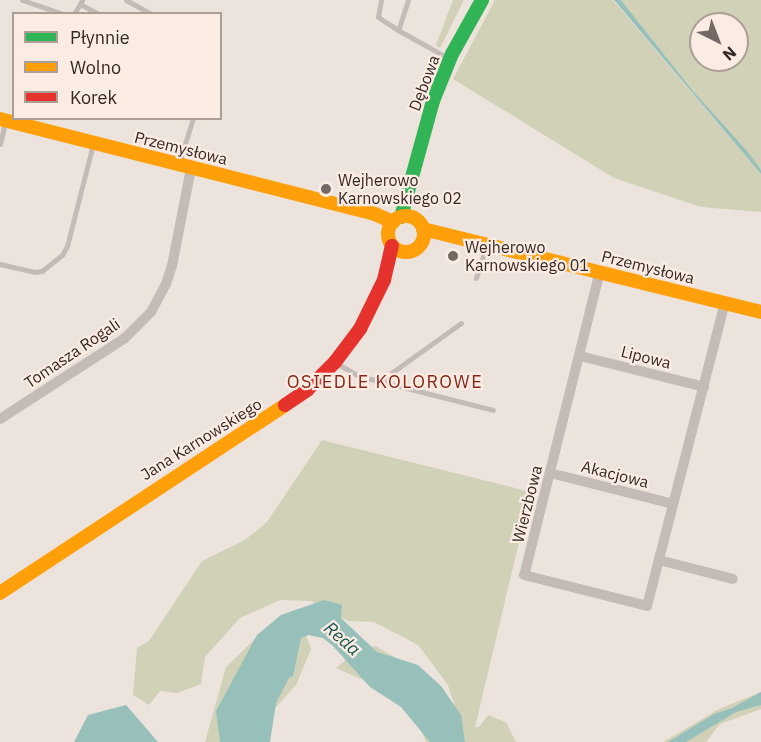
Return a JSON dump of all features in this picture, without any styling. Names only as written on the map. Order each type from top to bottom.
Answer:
[{"type":"main road","name":"Dębowa","points":[[402,231],[425,126],[450,59],[482,0]]},
{"type":"main road","name":"Przemysłowa","points":[[3,120],[353,211],[380,216],[402,231],[488,244],[761,312]]},
{"type":"main road","name":"Przemysłowa","points":[[402,231],[410,252],[421,244],[457,240]]},
{"type":"main road","name":"Jana Karnowskiego","points":[[0,593],[129,504],[307,390],[335,362],[360,329],[384,280],[395,270],[402,231]]},
{"type":"street","name":"Tomasza Rogali","points":[[0,419],[124,338],[147,317],[160,298],[171,266],[185,166]]},
{"type":"street","name":"Wierzbowa","points":[[600,271],[524,575],[647,606],[725,303]]},
{"type":"street","name":"Lipowa","points":[[580,356],[704,387]]},
{"type":"street","name":"Akacjowa","points":[[550,473],[673,504]]},
{"type":"street","points":[[659,560],[733,579]]},
{"type":"lane","points":[[21,0],[57,12]]},
{"type":"lane","points":[[126,0],[147,12]]},
{"type":"lane","points":[[381,0],[378,17],[450,59]]},
{"type":"lane","points":[[398,30],[408,0]]},
{"type":"lane","points":[[81,2],[96,12]]},
{"type":"lane","points":[[0,144],[3,120]]},
{"type":"lane","points":[[185,166],[194,120]]},
{"type":"lane","points":[[0,264],[34,272],[42,271],[62,255],[67,246],[93,143]]},
{"type":"lane","points":[[476,278],[488,244]]},
{"type":"lane","points":[[385,382],[387,376],[461,323]]},
{"type":"lane","points":[[335,362],[350,373],[494,410]]},
{"type":"green space","points":[[453,0],[464,0],[440,48],[436,45]]},
{"type":"green space","points":[[495,0],[613,0],[761,174],[761,212],[701,207],[614,178],[453,79]]},
{"type":"green space","points":[[621,0],[761,0],[761,170],[693,91]]},
{"type":"green space","points":[[322,440],[531,492],[475,727],[479,727],[488,715],[506,722],[516,742],[426,742],[419,726],[388,691],[336,668],[350,656],[375,646],[417,670],[455,707],[448,685],[418,645],[374,622],[348,621],[311,601],[280,600],[240,618],[205,657],[201,684],[177,693],[160,691],[149,705],[133,695],[137,648],[149,641],[202,561],[245,540],[267,522]]},
{"type":"green space","points":[[303,626],[311,649],[296,685],[250,736],[250,742],[205,742],[226,667],[260,634]]},
{"type":"green space","points":[[761,692],[761,709],[720,724],[706,742],[663,742],[719,709]]},
{"type":"water","points":[[614,0],[621,0],[693,91],[748,152],[761,170],[761,174]]},
{"type":"water","name":"Reda","points":[[324,600],[342,605],[341,618],[377,652],[418,665],[441,686],[461,715],[465,742],[430,742],[401,707],[370,687],[333,646],[323,638],[308,635],[301,638],[293,676],[289,678],[276,703],[270,742],[220,742],[216,711],[257,635],[281,615]]},
{"type":"water","points":[[761,692],[761,705],[736,712],[686,742],[668,742],[714,714],[732,708]]},
{"type":"water","points":[[126,705],[158,742],[74,742],[88,715]]},
{"type":"traffic: fast","points":[[401,217],[433,101],[452,54],[482,0]]},
{"type":"traffic: slow","points":[[0,119],[375,214],[393,222]]},
{"type":"traffic: slow","points":[[406,216],[418,222],[424,234],[418,246],[406,252],[394,246],[388,234],[394,222],[406,216]]},
{"type":"traffic: slow","points":[[423,229],[761,312]]},
{"type":"traffic: slow","points":[[0,593],[285,405]]},
{"type":"traffic: jam","points":[[285,405],[307,390],[335,362],[360,329],[384,280],[392,246]]},
{"type":"place","name":"Wejherowo Karnowskiego 02","points":[[326,189]]},
{"type":"place","name":"Wejherowo Karnowskiego 01","points":[[453,256]]},
{"type":"district","name":"OSIEDLE KOLOROWE","points":[[385,382]]}]
